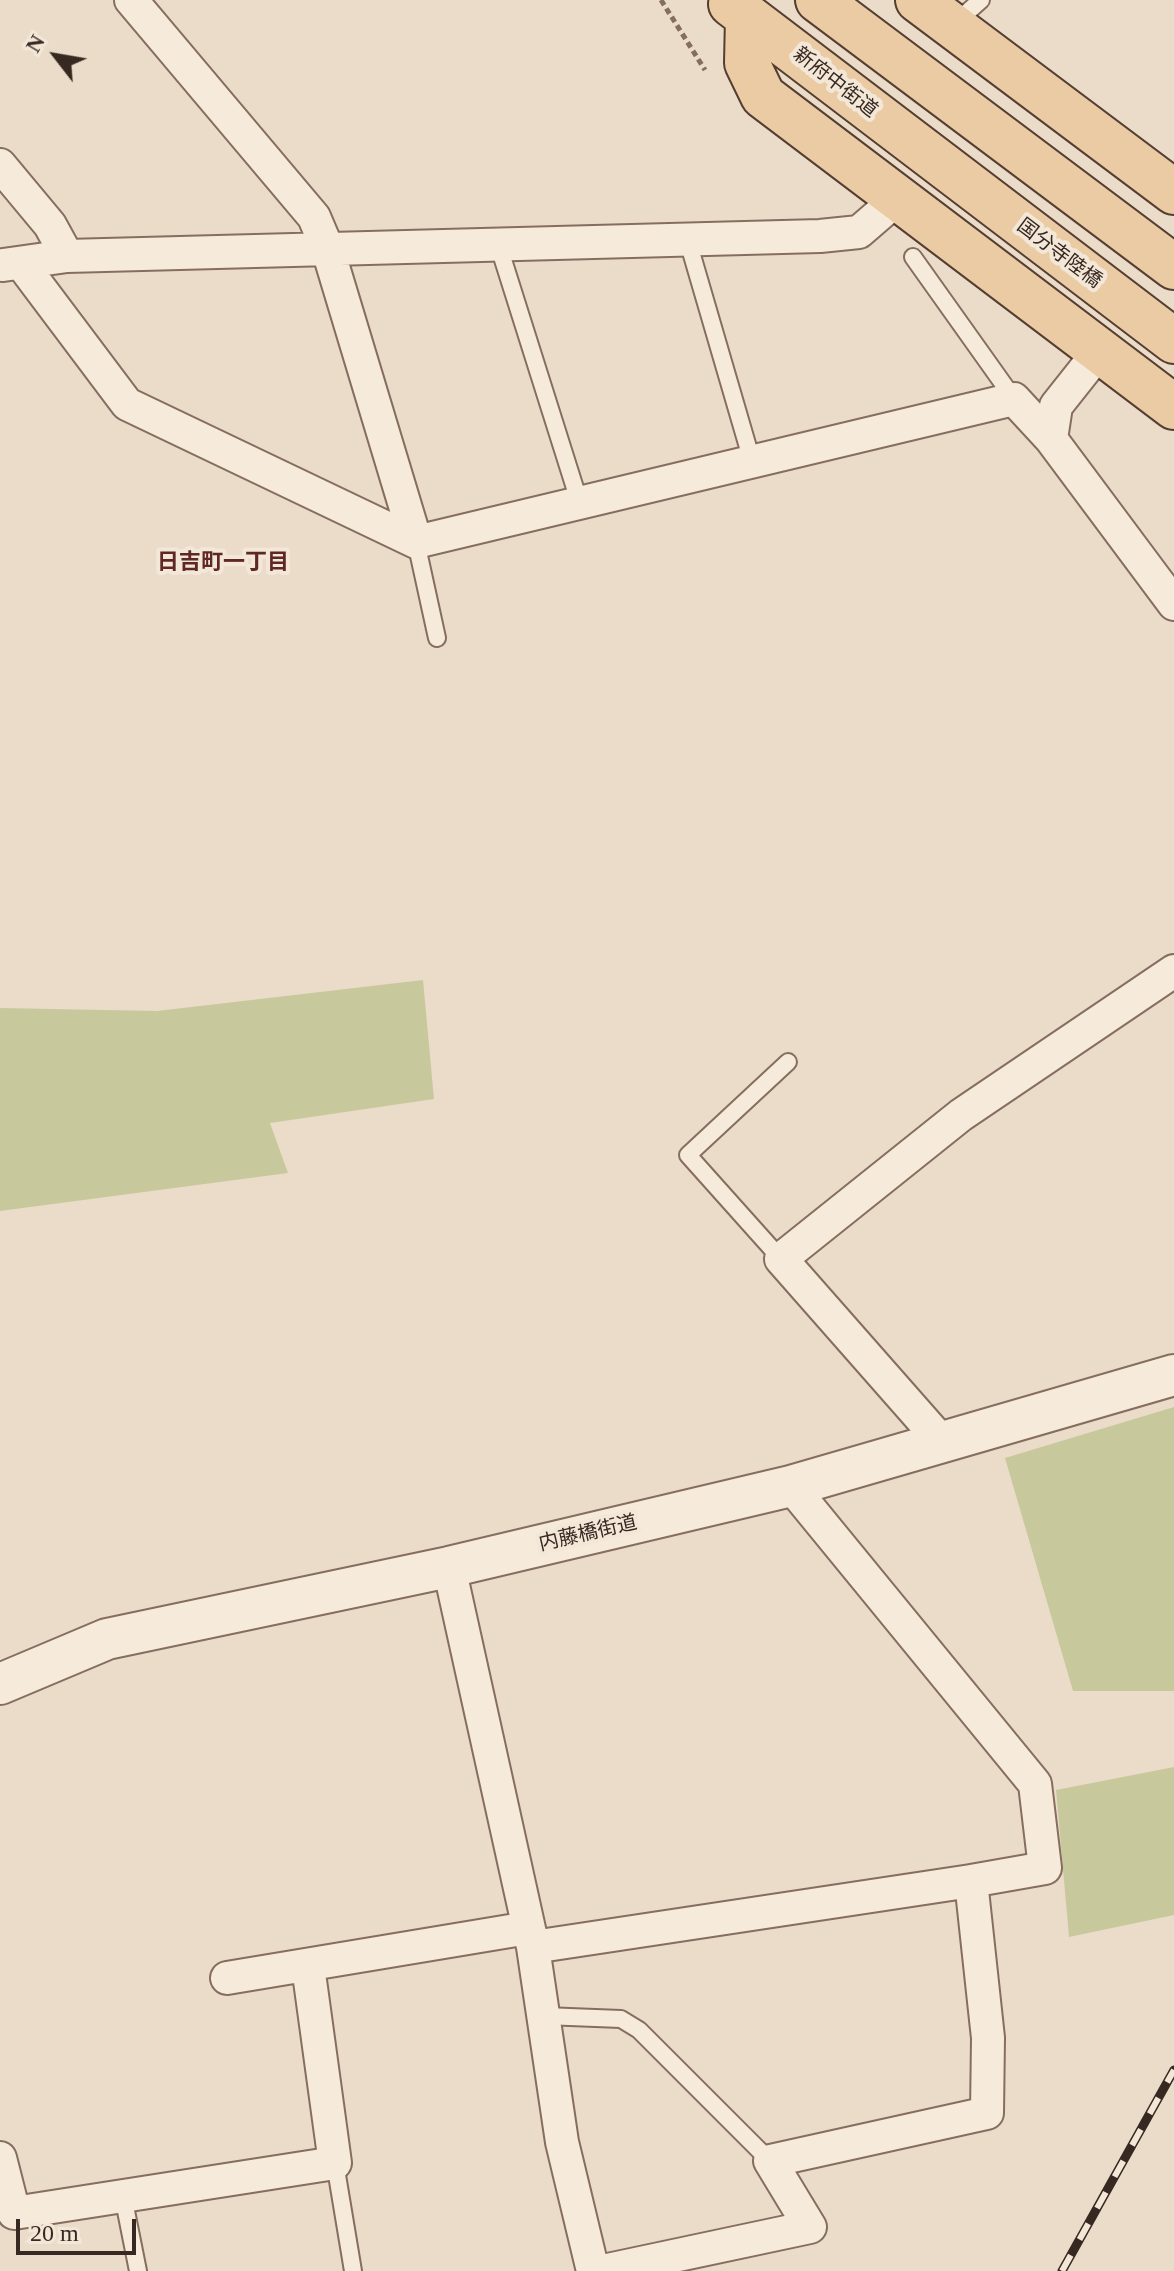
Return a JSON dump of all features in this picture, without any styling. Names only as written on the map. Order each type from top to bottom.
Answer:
[{"type":"main road","points":[[818,0],[1174,267]]},
{"type":"main road","points":[[918,0],[967,13],[1174,192]]},
{"type":"main road","points":[[737,8],[747,63],[763,96],[1098,353],[1174,407]]},
{"type":"main road","name":"新府中街道","points":[[737,8],[944,167]]},
{"type":"main road","name":"国分寺陸橋","points":[[944,167],[1174,341]]},
{"type":"street","points":[[131,0],[314,217],[328,250],[416,542]]},
{"type":"street","points":[[0,165],[50,225],[67,256]]},
{"type":"street","points":[[11,264],[67,256],[499,247],[859,232],[896,200]]},
{"type":"street","points":[[11,264],[127,404],[416,542],[1014,399],[1051,439],[1174,604]]},
{"type":"street","points":[[1051,439],[1056,406],[1098,353]]},
{"type":"street","points":[[942,1442],[781,1259],[961,1115],[1174,971]]},
{"type":"street","name":"内藤橋街道","points":[[0,1684],[107,1639],[449,1567],[791,1486],[1174,1375]]},
{"type":"street","points":[[227,1978],[971,1881],[1045,1868],[1035,1784],[791,1486]]},
{"type":"street","points":[[449,1567],[530,1937],[562,2142],[593,2271]]},
{"type":"street","points":[[603,2271],[810,2227],[770,2161],[987,2113],[988,2038],[971,1881]]},
{"type":"street","points":[[0,2158],[14,2213],[335,2163],[308,1966]]},
{"type":"lane","points":[[687,238],[752,461]]},
{"type":"lane","points":[[499,247],[580,504]]},
{"type":"lane","points":[[913,257],[1014,399]]},
{"type":"lane","points":[[416,542],[437,638]]},
{"type":"lane","points":[[781,1259],[688,1155],[788,1062]]},
{"type":"lane","points":[[544,2016],[621,2019],[639,2030],[770,2161]]},
{"type":"lane","points":[[335,2163],[353,2271]]},
{"type":"lane","points":[[123,2196],[138,2271]]},
{"type":"green space","points":[[423,980],[434,1099],[270,1123],[288,1173],[0,1211],[0,1008],[157,1011]]},
{"type":"green space","points":[[1174,1407],[1174,1691],[1073,1691],[1005,1458]]},
{"type":"green space","points":[[1174,1767],[1174,1915],[1069,1937],[1056,1790]]},
{"type":"railway","points":[[1062,2271],[1174,2070]]},
{"type":"district","name":"日吉町一丁目","points":[[223,563]]}]
